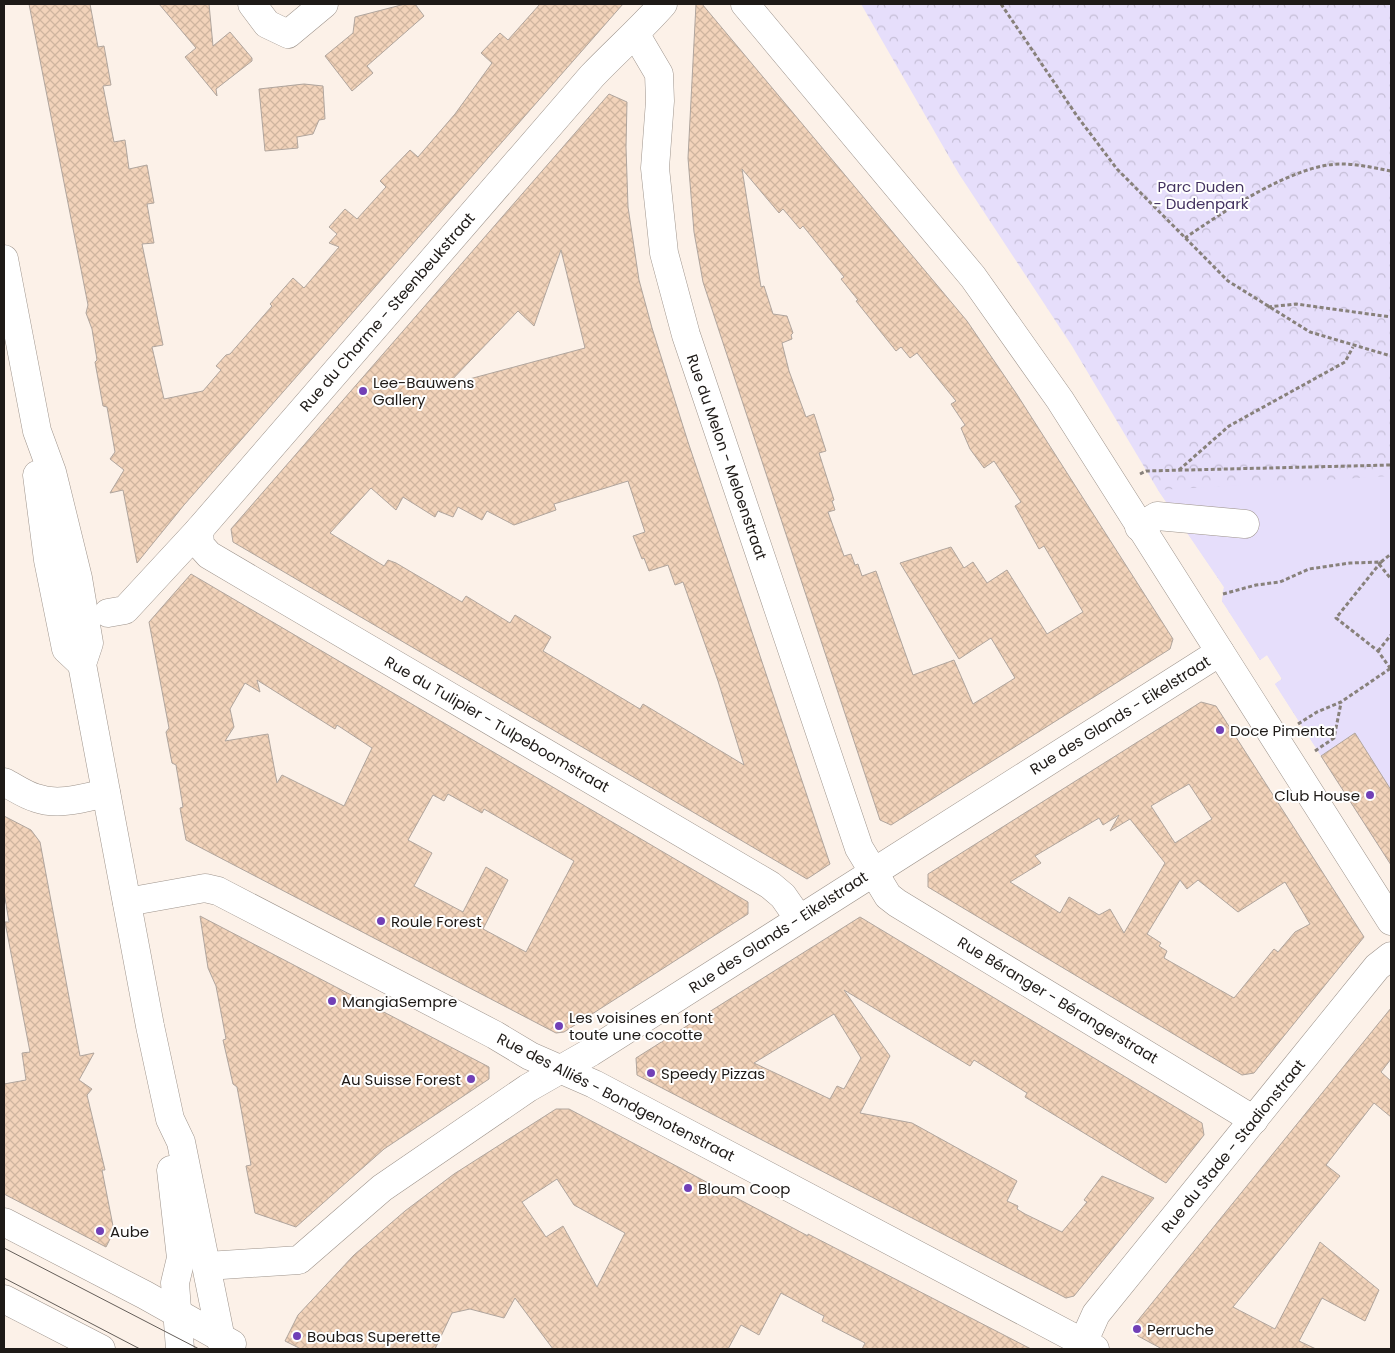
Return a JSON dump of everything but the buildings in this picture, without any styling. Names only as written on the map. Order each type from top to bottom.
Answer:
[{"type":"street","points":[[252,4],[268,24],[288,34],[324,4]]},
{"type":"street","name":"Rue du Charme - Steenbeukstraat","points":[[108,614],[125,610],[199,530],[592,76],[620,47],[636,35],[663,4]]},
{"type":"street","points":[[745,4],[973,277],[1060,400],[1391,921]]},
{"type":"street","name":"Rue du Melon - Meloenstraat","points":[[636,35],[659,74],[656,178],[664,253],[686,335],[859,848],[873,871]]},
{"type":"street","points":[[4,259],[37,431],[37,475],[56,600],[66,649],[85,653],[106,793],[170,1119],[181,1142],[207,1266],[228,1345]]},
{"type":"street","points":[[1139,527],[1157,516],[1245,524]]},
{"type":"street","name":"Rue du Tulipier - Tulpeboomstraat","points":[[199,530],[200,545],[209,555],[770,885],[783,896],[800,919]]},
{"type":"street","name":"Rue des Glands - Eikelstraat","points":[[207,1266],[300,1260],[382,1188],[528,1088],[560,1070],[800,919],[1220,652]]},
{"type":"street","points":[[4,782],[36,798],[51,800],[70,801],[106,793]]},
{"type":"street","name":"Rue Béranger - Bérangerstraat","points":[[873,871],[888,896],[897,903],[1254,1120]]},
{"type":"street","name":"Rue des Alliés - Bondgenotenstraat","points":[[127,902],[205,888],[218,891],[495,1035],[530,1056],[594,1084],[1089,1346]]},
{"type":"street","name":"Rue du Stade - Stadionstraat","points":[[1089,1346],[1096,1314],[1377,967],[1391,956]]},
{"type":"street","points":[[170,1119],[167,1139],[182,1258],[175,1283],[180,1349]]},
{"type":"street","points":[[4,1222],[150,1298],[228,1345]]},
{"type":"street","points":[[150,1298],[166,1293],[175,1283]]},
{"type":"street","points":[[4,1299],[100,1349]]},
{"type":"path","points":[[1001,4],[1077,116],[1117,169],[1228,281],[1310,332],[1391,356]]},
{"type":"path","points":[[1185,238],[1238,202],[1304,171],[1341,164],[1391,171]]},
{"type":"path","points":[[1267,307],[1296,304],[1391,317]]},
{"type":"path","points":[[1178,470],[1229,426],[1345,362],[1353,346]]},
{"type":"path","points":[[1115,489],[1146,471],[1391,465]]},
{"type":"path","points":[[1296,726],[1317,712],[1342,702],[1391,668],[1378,651],[1336,618],[1380,563],[1391,554]]},
{"type":"path","points":[[1223,594],[1256,585],[1280,582],[1309,569],[1350,563],[1380,563]]},
{"type":"path","points":[[1380,563],[1391,579]]},
{"type":"path","points":[[1378,651],[1391,635]]},
{"type":"path","points":[[1313,752],[1334,738],[1342,702]]},
{"type":"green space","name":"Parc Duden - Dudenpark","points":[[861,4],[1391,4],[1391,865],[1275,684],[1282,679],[1267,655],[1260,660],[1222,601],[1224,587],[1158,490],[1072,346],[959,174]]},
{"type":"green space","points":[[1391,476],[1391,865],[1275,684],[1282,679],[1267,655],[1260,660],[1222,601],[1224,587],[1158,490]]},
{"type":"tram line","points":[[4,1248],[199,1349]]},
{"type":"tram line","points":[[4,1278],[140,1349]]},
{"type":"place","name":"Lee-Bauwens Gallery","points":[[363,391]]},
{"type":"place","name":"Doce Pimenta","points":[[1220,730]]},
{"type":"place","name":"Club House","points":[[1370,795]]},
{"type":"place","name":"Roule Forest","points":[[381,921]]},
{"type":"place","name":"MangiaSempre","points":[[332,1001]]},
{"type":"place","name":"Les voisines en font toute une cocotte","points":[[559,1026]]},
{"type":"place","name":"Speedy Pizzas","points":[[651,1073]]},
{"type":"place","name":"Au Suisse Forest","points":[[471,1079]]},
{"type":"place","name":"Bloum Coop","points":[[688,1188]]},
{"type":"place","name":"Aube","points":[[100,1231]]},
{"type":"place","name":"Perruche","points":[[1137,1329]]},
{"type":"place","name":"Boubas Superette","points":[[297,1336]]}]
